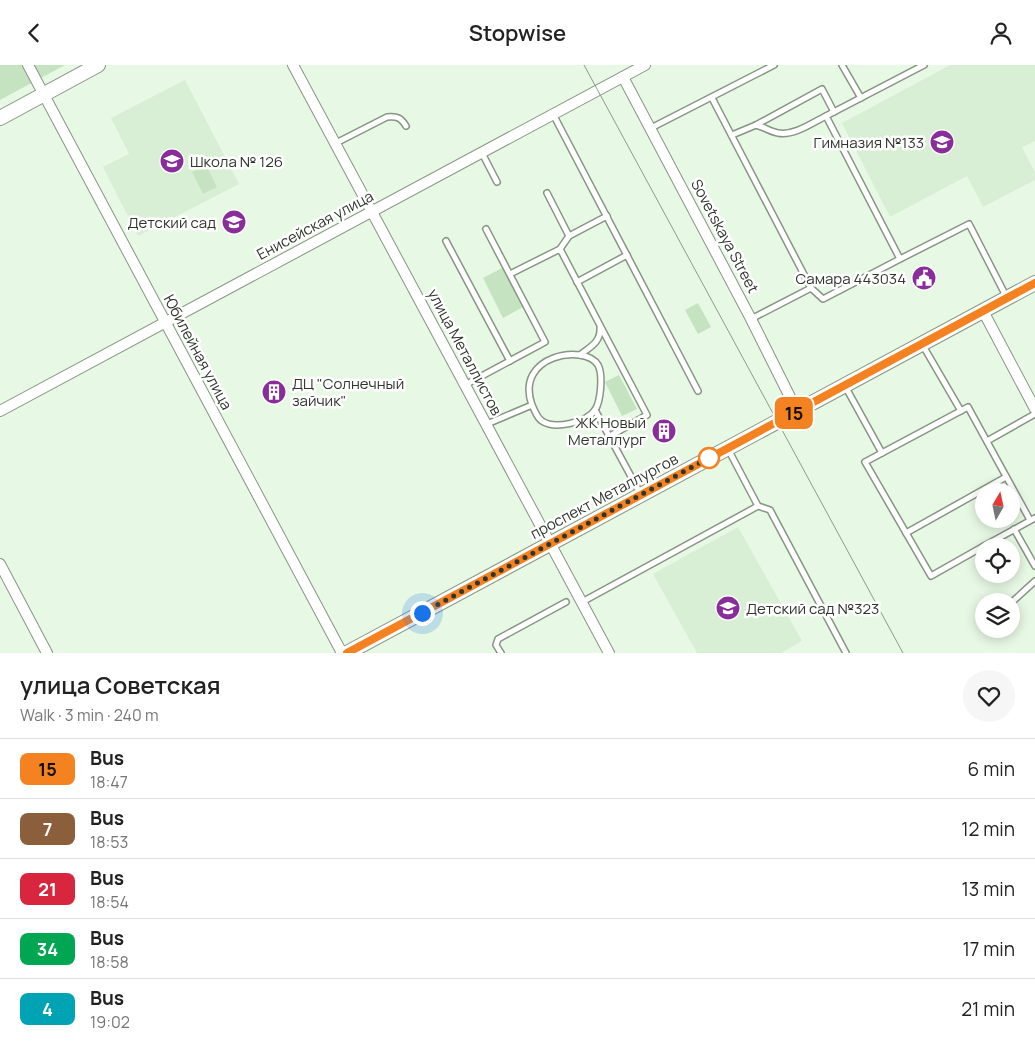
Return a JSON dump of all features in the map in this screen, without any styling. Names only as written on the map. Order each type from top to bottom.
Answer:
[{"type":"street","name":"Юбилейная улица","points":[[28,65],[342,653]]},
{"type":"street","points":[[0,118],[98,65]]},
{"type":"street","name":"улица Металлистов","points":[[293,65],[610,653]]},
{"type":"street","name":"Енисейская улица","points":[[0,411],[645,65]]},
{"type":"street","name":"Sovetskaya Street","points":[[623,77],[751,319],[797,411]]},
{"type":"street","name":"проспект Металлургов","points":[[347,653],[1035,283]]},
{"type":"street","points":[[983,311],[1035,409]]},
{"type":"street","points":[[0,564],[47,653]]},
{"type":"lane","points":[[651,128],[774,65]]},
{"type":"lane","points":[[842,65],[860,98]]},
{"type":"lane","points":[[756,125],[775,133],[784,134],[797,131],[924,65]]},
{"type":"lane","points":[[732,135],[756,125],[822,89],[834,112]]},
{"type":"lane","points":[[712,98],[810,288],[822,299],[970,224],[1007,298]]},
{"type":"lane","points":[[553,114],[698,391]]},
{"type":"lane","points":[[826,116],[900,259]]},
{"type":"lane","points":[[336,143],[387,117],[401,118],[406,126]]},
{"type":"lane","points":[[482,153],[497,182]]},
{"type":"lane","points":[[547,193],[569,236]]},
{"type":"lane","points":[[510,274],[560,249],[569,236],[607,216]]},
{"type":"lane","points":[[465,385],[545,342],[486,229]]},
{"type":"lane","points":[[446,241],[510,361]]},
{"type":"lane","points":[[560,249],[647,415],[610,436]]},
{"type":"lane","points":[[578,282],[627,255]]},
{"type":"lane","points":[[751,319],[810,288]]},
{"type":"lane","points":[[579,355],[593,346],[599,338],[600,325]]},
{"type":"lane","points":[[922,344],[960,411]]},
{"type":"lane","points":[[595,410],[583,419],[568,424],[550,425],[541,421],[528,394],[529,381],[536,367],[556,357],[579,355],[593,359],[599,367],[601,380],[595,410],[641,495]]},
{"type":"lane","points":[[845,385],[882,453]]},
{"type":"lane","points":[[487,425],[532,405]]},
{"type":"lane","points":[[975,551],[931,576],[866,462],[968,407],[1006,477],[1033,519],[998,538]]},
{"type":"lane","points":[[987,441],[1035,414]]},
{"type":"lane","points":[[728,448],[758,506],[770,510],[846,653]]},
{"type":"lane","points":[[906,533],[1006,477]]},
{"type":"lane","points":[[582,602],[758,506]]},
{"type":"lane","points":[[1014,529],[1035,566]]},
{"type":"lane","points":[[1020,595],[1035,581]]},
{"type":"lane","points":[[501,653],[496,645],[498,639],[566,602]]},
{"type":"shaded area","points":[[0,65],[65,65],[0,100]]},
{"type":"shaded area","name":"Гимназия №133","points":[[950,65],[1035,65],[1035,141],[1022,147],[1035,172],[1035,180],[983,207],[967,176],[890,217],[842,123]]},
{"type":"shaded area","name":"Школа № 126","points":[[185,80],[239,184],[138,236],[103,167],[129,154],[111,118]]},
{"type":"shaded area","points":[[206,165],[217,187],[203,194],[192,172]]},
{"type":"shaded area","points":[[504,267],[525,306],[503,318],[483,278]]},
{"type":"shaded area","points":[[698,303],[711,327],[698,334],[685,310]]},
{"type":"shaded area","points":[[619,375],[637,409],[622,416],[605,382]]},
{"type":"shaded area","name":"Детский сад №323","points":[[738,527],[802,641],[781,653],[697,653],[653,574]]},
{"type":"tram line","points":[[584,65],[903,653]]},
{"type":"bus line","name":"15","points":[[347,653],[1035,283]]},
{"type":"place","name":"Гимназия №133","points":[[942,142]]},
{"type":"place","name":"Школа № 126","points":[[172,161]]},
{"type":"place","name":"Детский сад","points":[[234,222]]},
{"type":"place","name":"Самара 443034","points":[[924,278]]},
{"type":"place","name":"ДЦ \"Солнечный зайчик\"","points":[[274,392]]},
{"type":"place","name":"ЖК Новый Металлург","points":[[664,431]]},
{"type":"place","name":"Детский сад №323","points":[[728,608]]},
{"type":"route","points":[[422,613],[709,458]]}]
